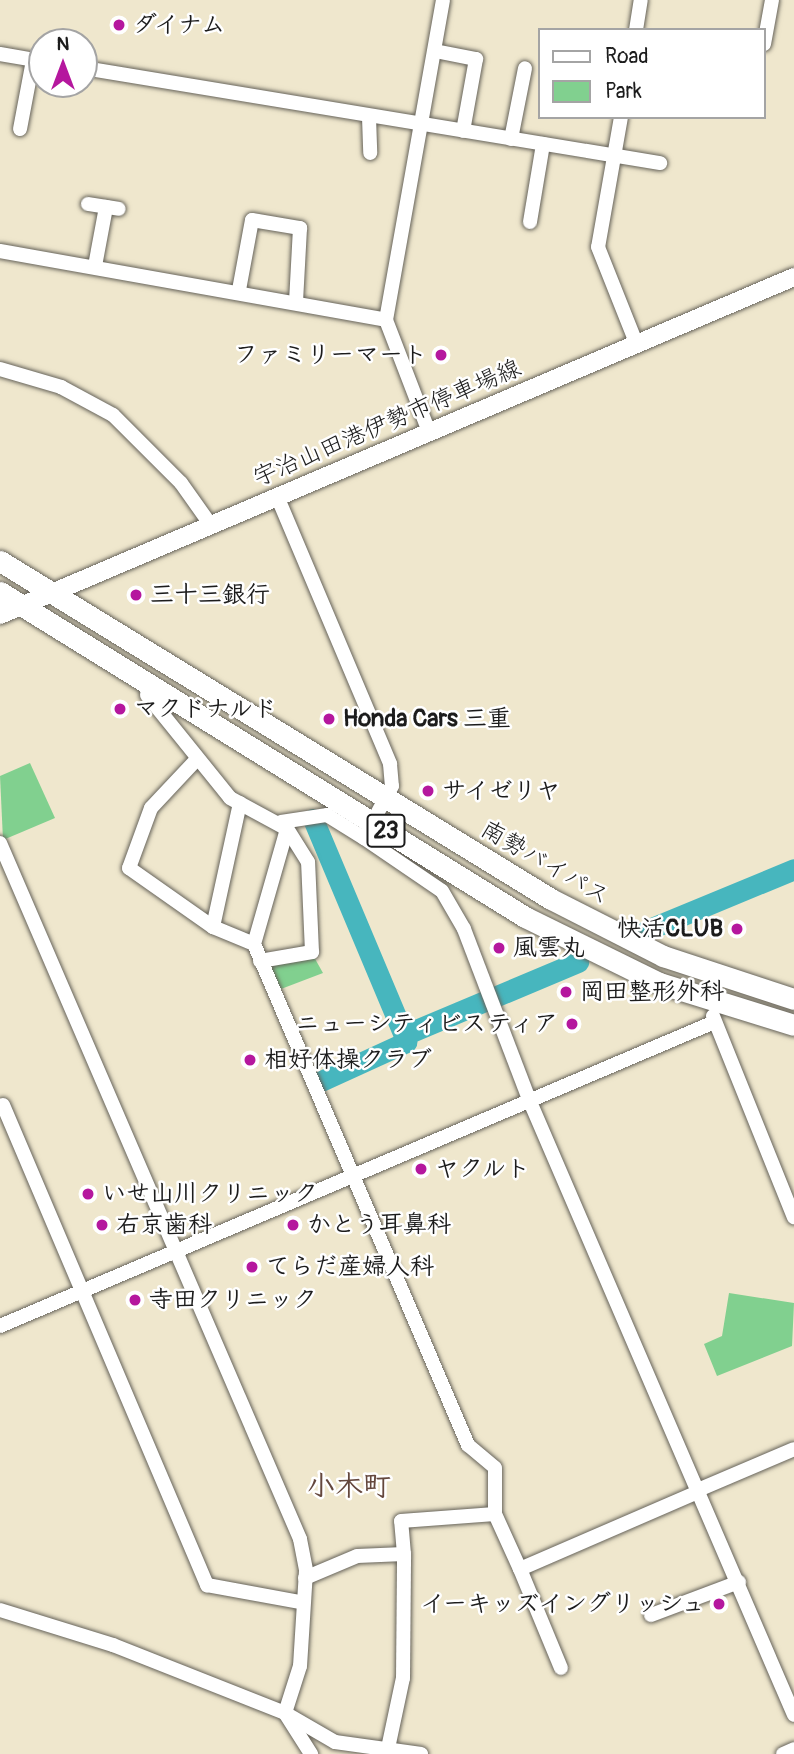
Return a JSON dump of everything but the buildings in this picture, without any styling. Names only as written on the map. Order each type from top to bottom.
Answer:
[{"type":"highway","name":"南勢バイパス","points":[[0,561],[386,800],[601,926],[709,974],[789,994]]},
{"type":"highway","name":"23","points":[[0,592],[369,830],[576,945],[713,1013],[794,1026]]},
{"type":"main road","name":"宇治山田港伊勢市停車場線","points":[[0,615],[794,277]]},
{"type":"street","points":[[429,432],[386,320],[423,125],[443,0]]},
{"type":"street","points":[[636,28],[641,0]]},
{"type":"street","points":[[766,33],[772,0]]},
{"type":"street","points":[[435,51],[476,59],[463,131]]},
{"type":"street","points":[[0,54],[28,59]]},
{"type":"street","points":[[511,139],[525,68]]},
{"type":"street","points":[[98,70],[660,163]]},
{"type":"street","points":[[20,129],[28,97]]},
{"type":"street","points":[[369,117],[370,153]]},
{"type":"street","points":[[621,119],[598,247],[637,345]]},
{"type":"street","points":[[530,222],[543,144]]},
{"type":"street","points":[[88,204],[112,208],[95,267]]},
{"type":"street","points":[[239,290],[252,220],[300,228],[296,302]]},
{"type":"street","points":[[0,251],[239,290],[386,320]]},
{"type":"street","points":[[0,369],[61,387],[113,415],[181,483],[210,524]]},
{"type":"street","points":[[277,496],[390,764],[386,800],[369,830]]},
{"type":"street","points":[[147,695],[197,760],[240,803],[284,825],[309,862],[312,952],[260,961]]},
{"type":"street","points":[[197,760],[151,808],[129,868],[212,927],[254,944]]},
{"type":"street","points":[[212,927],[240,803]]},
{"type":"street","points":[[284,825],[327,815],[369,830],[442,891],[794,1715]]},
{"type":"street","points":[[284,825],[254,944],[468,1445],[495,1468],[495,1514],[561,1668]]},
{"type":"street","points":[[0,843],[300,1539],[305,1578],[300,1602],[299,1666],[285,1713],[311,1754]]},
{"type":"street","points":[[0,1325],[531,1104],[713,1013],[794,1217]]},
{"type":"street","points":[[3,1105],[206,1586],[300,1602]]},
{"type":"street","points":[[520,1569],[794,1449]]},
{"type":"street","points":[[389,1753],[403,1678],[404,1554],[401,1521],[495,1514]]},
{"type":"street","points":[[305,1578],[357,1556],[404,1554]]},
{"type":"street","points":[[651,1615],[739,1582]]},
{"type":"street","points":[[0,1611],[113,1645],[285,1713],[335,1742],[389,1753],[421,1754]]},
{"type":"street","points":[[783,1754],[794,1749]]},
{"type":"green space","points":[[30,763],[55,818],[3,840],[0,776]]},
{"type":"green space","points":[[314,957],[323,973],[281,989],[268,965]]},
{"type":"green space","points":[[729,1293],[794,1303],[792,1346],[717,1376],[704,1344],[722,1336]]},
{"type":"waterway","points":[[313,819],[404,1035]]},
{"type":"waterway","points":[[647,930],[794,869]]},
{"type":"waterway","points":[[321,1081],[406,1042],[404,1035],[578,962]]},
{"type":"place","name":"ダイナム","points":[[119,25]]},
{"type":"place","name":"ファミリーマート","points":[[441,355]]},
{"type":"place","name":"三十三銀行","points":[[136,595]]},
{"type":"place","name":"マクドナルド","points":[[120,709]]},
{"type":"place","name":"Honda Cars 三重","points":[[329,719]]},
{"type":"place","name":"サイゼリヤ","points":[[428,791]]},
{"type":"place","name":"快活CLUB","points":[[737,929]]},
{"type":"place","name":"風雲丸","points":[[499,948]]},
{"type":"place","name":"岡田整形外科","points":[[566,992]]},
{"type":"place","name":"ニューシティビスティア","points":[[572,1024]]},
{"type":"place","name":"相好体操クラブ","points":[[250,1060]]},
{"type":"place","name":"ヤクルト","points":[[421,1169]]},
{"type":"place","name":"いせ山川クリニック","points":[[88,1194]]},
{"type":"place","name":"右京歯科","points":[[102,1225]]},
{"type":"place","name":"かとう耳鼻科","points":[[293,1225]]},
{"type":"place","name":"てらだ産婦人科","points":[[252,1267]]},
{"type":"place","name":"寺田クリニック","points":[[135,1300]]},
{"type":"place","name":"イーキッズイングリッシュ","points":[[719,1604]]},
{"type":"district","name":"小木町","points":[[349,1487]]}]
